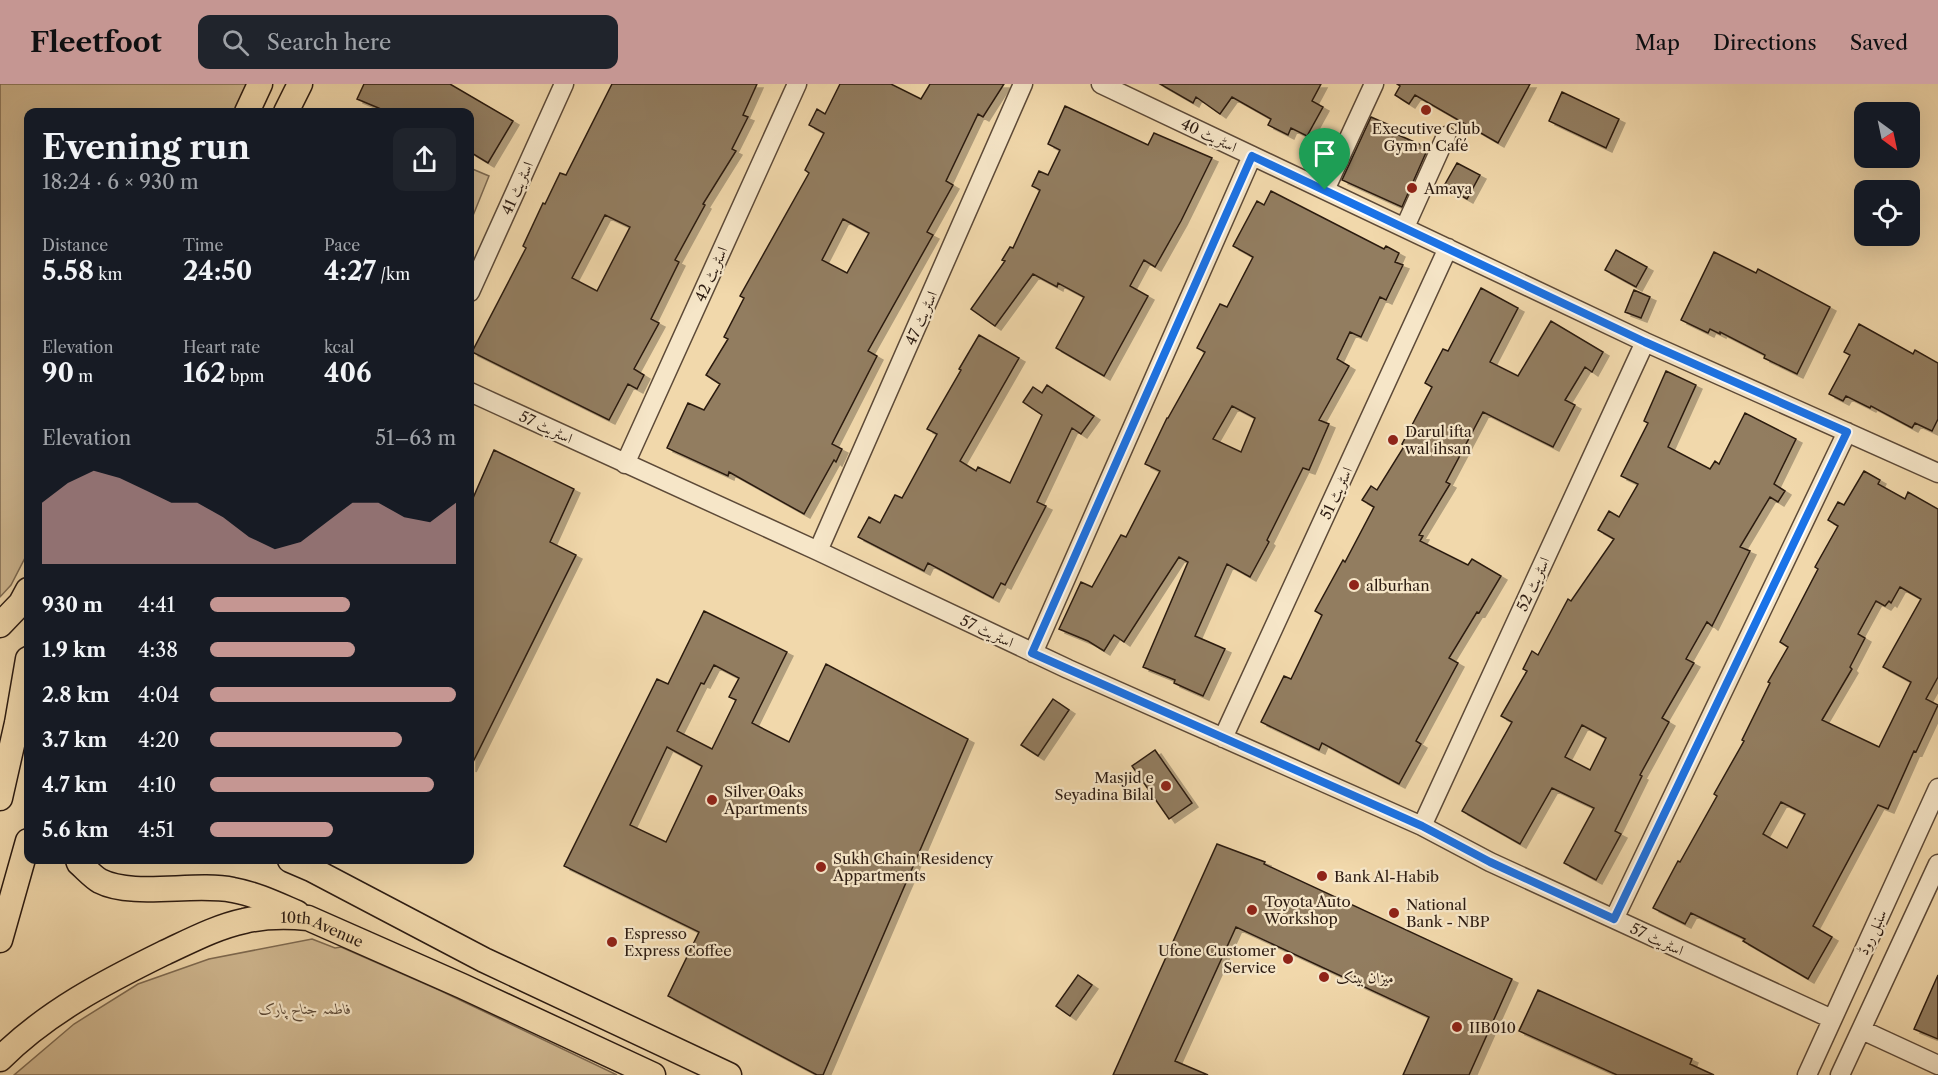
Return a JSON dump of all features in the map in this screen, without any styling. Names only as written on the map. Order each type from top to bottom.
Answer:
[{"type":"main road","points":[[249,108],[260,84]]},
{"type":"main road","points":[[288,108],[300,84]]},
{"type":"main road","points":[[0,625],[24,597]]},
{"type":"main road","points":[[0,798],[24,682]]},
{"type":"main road","points":[[0,940],[24,855]]},
{"type":"main road","points":[[80,864],[99,881],[116,886],[140,889],[232,890],[264,899],[308,918]]},
{"type":"main road","points":[[299,864],[484,960],[729,1075]]},
{"type":"main road","name":"10th Avenue","points":[[0,1059],[34,1028],[70,1002],[127,971],[212,931],[245,921],[284,916],[308,918],[462,986],[653,1075]]},
{"type":"street","name":"اسٹریٹ 41","points":[[474,283],[564,84]]},
{"type":"street","name":"اسٹریٹ 42","points":[[625,464],[797,84]]},
{"type":"street","name":"اسٹریٹ 47","points":[[818,551],[1023,84]]},
{"type":"street","name":"اسٹریٹ 40","points":[[1101,84],[1129,90],[1252,156],[1645,342],[1938,473]]},
{"type":"street","points":[[1325,190],[1374,84]]},
{"type":"street","points":[[1405,227],[1446,136]]},
{"type":"street","points":[[1032,653],[1252,156]]},
{"type":"street","name":"اسٹریٹ 51","points":[[1223,738],[1448,248]]},
{"type":"street","name":"اسٹریٹ 52","points":[[1422,826],[1645,342]]},
{"type":"street","name":"اسٹریٹ 57","points":[[474,394],[818,551],[1032,653],[1422,826],[1490,862],[1832,1019]]},
{"type":"street","points":[[1614,919],[1847,432]]},
{"type":"street","name":"سنبل روڈ","points":[[1807,1075],[1938,788]]},
{"type":"street","name":"سنبل روڈ","points":[[1840,1075],[1938,864]]},
{"type":"street","points":[[1862,1030],[1938,1065]]},
{"type":"green space","points":[[0,84],[254,84],[243,108],[24,108],[24,560],[11,585],[0,597]]},
{"type":"green space","points":[[474,170],[489,176],[474,213]]},
{"type":"green space","name":"فاطمہ جناح پارک","points":[[312,939],[335,948],[341,947],[439,990],[617,1075],[14,1075],[74,1024],[138,984],[209,959]]},
{"type":"building","points":[[364,84],[450,84],[513,121],[488,163],[474,154],[474,108],[378,108],[357,99]]},
{"type":"building","points":[[612,84],[757,84],[743,115],[748,117],[732,149],[736,151],[703,204],[705,205],[675,260],[679,262],[651,319],[659,323],[634,369],[644,375],[637,389],[628,384],[609,420],[474,353],[474,348],[526,248],[523,246],[543,203],[545,204],[560,173],[566,175]],"holes":[[[605,215],[630,227],[597,291],[572,278]]]},
{"type":"building","points":[[840,84],[891,84],[921,99],[930,84],[1004,84],[983,117],[978,114],[946,181],[953,185],[927,232],[933,235],[868,351],[877,356],[832,444],[842,449],[804,514],[729,472],[728,476],[667,448],[688,403],[704,410],[720,384],[706,375],[728,339],[724,337],[744,298],[740,296],[809,173],[805,170],[824,133],[809,125],[817,109],[825,114]],"holes":[[[843,219],[869,233],[847,273],[822,260]]]},
{"type":"building","points":[[1160,84],[1321,84],[1312,101],[1323,107],[1307,136],[1291,128],[1288,135],[1268,125],[1271,119],[1232,97],[1220,114],[1196,97],[1193,103]]},
{"type":"building","points":[[1397,84],[1530,84],[1498,143],[1415,95],[1409,104],[1395,95],[1400,86]]},
{"type":"building","points":[[1562,92],[1619,119],[1606,148],[1549,121]]},
{"type":"building","points":[[1065,106],[1148,145],[1154,133],[1212,158],[1155,267],[1144,260],[1130,286],[1148,296],[1104,376],[1056,348],[1084,297],[1058,283],[1057,287],[1033,274],[995,326],[971,309],[1005,261],[1002,260],[1010,247],[1013,248],[1040,190],[1032,186],[1039,171],[1048,175],[1060,150],[1048,144]]},
{"type":"building","points":[[1371,117],[1396,128],[1394,133],[1428,148],[1402,207],[1342,180]]},
{"type":"building","points":[[1457,163],[1480,175],[1467,199],[1444,186]]},
{"type":"building","points":[[1271,191],[1384,249],[1386,246],[1399,253],[1395,262],[1403,265],[1386,300],[1380,297],[1361,337],[1350,332],[1337,359],[1349,366],[1319,420],[1329,424],[1309,470],[1303,468],[1250,577],[1227,564],[1195,636],[1225,649],[1203,696],[1174,683],[1175,680],[1143,667],[1188,562],[1179,557],[1124,642],[1114,635],[1104,651],[1088,641],[1059,629],[1081,582],[1092,587],[1121,535],[1126,537],[1160,471],[1145,464],[1167,418],[1205,352],[1197,348],[1220,304],[1227,307],[1253,257],[1233,246],[1257,201],[1264,205]],"holes":[[[1232,406],[1255,418],[1241,452],[1213,439]]]},
{"type":"building","points":[[1616,250],[1647,267],[1636,287],[1605,270]]},
{"type":"building","points":[[1714,252],[1756,273],[1758,269],[1830,307],[1797,374],[1720,332],[1720,334],[1710,329],[1708,333],[1681,320]]},
{"type":"building","points":[[1481,288],[1518,308],[1490,362],[1518,376],[1551,321],[1603,352],[1592,372],[1585,367],[1565,400],[1575,405],[1553,447],[1483,412],[1446,482],[1450,484],[1419,535],[1423,536],[1420,541],[1468,565],[1472,559],[1501,576],[1449,658],[1458,663],[1416,741],[1421,744],[1399,784],[1322,743],[1319,750],[1261,722],[1284,676],[1291,679],[1322,615],[1315,611],[1343,560],[1345,562],[1374,507],[1362,500],[1371,486],[1377,490],[1405,445],[1402,444],[1432,387],[1425,383],[1443,349],[1448,351]]},
{"type":"building","points":[[1634,290],[1650,297],[1641,318],[1625,312]]},
{"type":"building","points":[[1859,324],[1913,354],[1915,350],[1938,363],[1938,419],[1932,431],[1915,423],[1912,428],[1871,406],[1870,408],[1846,396],[1843,401],[1829,394],[1850,355],[1844,352]]},
{"type":"building","points":[[979,335],[1019,358],[960,461],[976,471],[978,467],[1010,483],[1042,415],[1023,402],[1033,387],[1042,393],[1047,385],[1094,416],[1081,434],[1072,428],[1037,502],[1046,506],[1005,585],[1001,583],[993,598],[928,563],[924,571],[858,537],[869,517],[880,523],[895,495],[902,498],[937,434],[927,429]]},
{"type":"building","points":[[1666,371],[1696,385],[1668,447],[1710,469],[1715,461],[1719,464],[1745,413],[1796,439],[1774,484],[1785,491],[1778,502],[1770,497],[1740,547],[1750,551],[1712,626],[1707,622],[1686,659],[1694,663],[1662,718],[1669,722],[1640,775],[1642,776],[1615,831],[1621,834],[1596,880],[1564,863],[1594,808],[1552,788],[1520,844],[1462,811],[1512,722],[1501,716],[1527,671],[1523,669],[1532,651],[1538,655],[1568,599],[1571,601],[1614,539],[1598,530],[1609,511],[1619,517],[1638,484],[1621,476],[1648,423],[1644,421]],"holes":[[[1582,725],[1606,738],[1590,770],[1565,757]]]},
{"type":"building","points":[[494,450],[574,489],[550,542],[576,555],[474,760],[474,496]]},
{"type":"building","points":[[1864,471],[1880,480],[1878,484],[1905,499],[1908,492],[1938,509],[1938,677],[1926,699],[1938,705],[1888,809],[1878,805],[1813,926],[1832,937],[1808,979],[1743,941],[1745,939],[1691,913],[1685,924],[1653,908],[1717,796],[1714,794],[1744,741],[1742,740],[1770,683],[1768,682],[1788,647],[1780,642],[1818,569],[1815,567],[1838,526],[1828,520],[1838,502],[1844,505]],"holes":[[[1900,587],[1921,599],[1883,667],[1911,682],[1879,747],[1822,720],[1852,669],[1850,667],[1865,638],[1858,634],[1876,601],[1885,606],[1889,601],[1891,603]],[[1781,802],[1805,814],[1787,848],[1763,834]]]},
{"type":"building","name":"Sukh Chain Residency Appartments","points":[[704,611],[787,652],[752,723],[789,742],[826,664],[968,739],[823,1075],[817,1075],[668,996],[699,932],[564,866],[657,679],[668,684]],"holes":[[[714,665],[739,678],[729,697],[736,700],[712,749],[677,731],[701,683],[704,684]],[[667,747],[702,766],[666,842],[630,825]]]},
{"type":"building","points":[[1053,699],[1069,710],[1038,756],[1021,745]]},
{"type":"building","points":[[1155,750],[1192,803],[1169,819],[1132,766]]},
{"type":"building","points":[[1217,844],[1265,862],[1264,864],[1512,979],[1469,1075],[1403,1075],[1429,1017],[1236,927],[1175,1061],[1208,1075],[1113,1075]]},
{"type":"building","points":[[1078,975],[1092,985],[1070,1016],[1056,1006]]},
{"type":"building","points":[[1938,975],[1938,1039],[1914,1029]]},
{"type":"building","points":[[1538,990],[1692,1059],[1690,1064],[1714,1075],[1617,1075],[1519,1031]]},
{"type":"place","name":"Executive Club Gym n Café","points":[[1426,110]]},
{"type":"place","name":"Amaya","points":[[1412,188]]},
{"type":"place","name":"Darul ifta wal ihsan","points":[[1393,440]]},
{"type":"place","name":"alburhan","points":[[1354,585]]},
{"type":"place","name":"Masjid e Seyadina Bilal","points":[[1166,786]]},
{"type":"place","name":"Silver Oaks Apartments","points":[[712,800]]},
{"type":"place","name":"Sukh Chain Residency Appartments","points":[[821,867]]},
{"type":"place","name":"Bank Al-Habib","points":[[1322,876]]},
{"type":"place","name":"Toyota Auto Workshop","points":[[1252,910]]},
{"type":"place","name":"National Bank - NBP","points":[[1394,913]]},
{"type":"place","name":"Espresso Express Coffee","points":[[612,942]]},
{"type":"place","name":"Ufone Customer Service","points":[[1288,959]]},
{"type":"place","name":"میزان بینک","points":[[1324,977]]},
{"type":"place","name":"IIB010","points":[[1457,1027]]},
{"type":"route","points":[[1252,156],[1325,190],[1645,342],[1847,432],[1614,919],[1490,862],[1422,826],[1032,653],[1252,156]]}]
